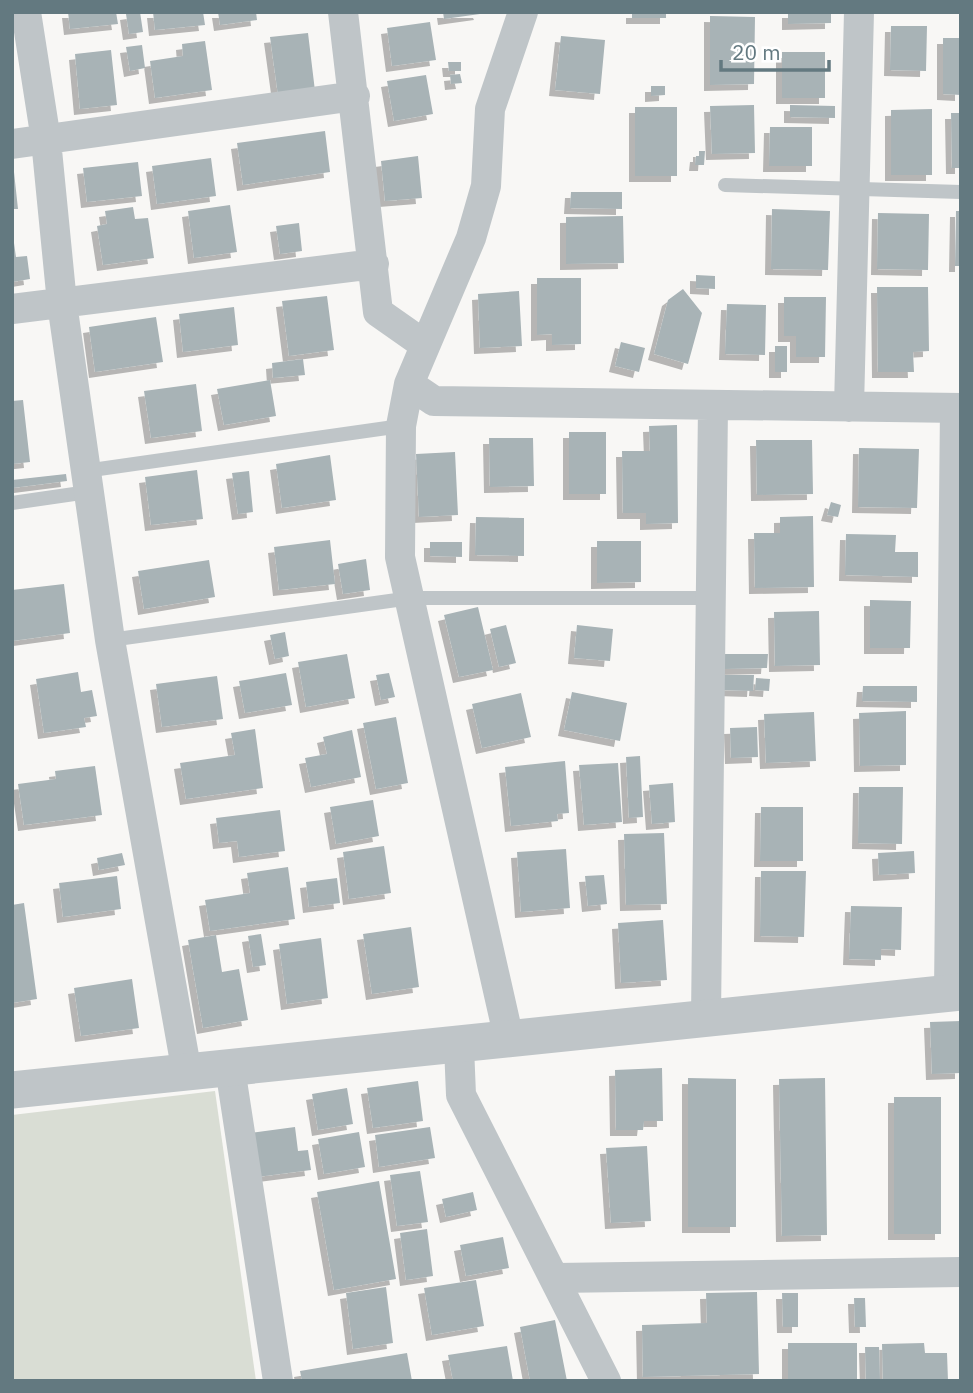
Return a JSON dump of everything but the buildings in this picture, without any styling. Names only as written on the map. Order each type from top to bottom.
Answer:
[{"type":"street","points":[[26,12],[46,140],[62,303],[110,640],[187,1073]]},
{"type":"street","points":[[343,12],[379,312],[425,345]]},
{"type":"street","points":[[509,1039],[400,557],[401,426],[410,384],[471,238],[483,199],[490,109],[523,12]]},
{"type":"street","points":[[849,407],[859,12]]},
{"type":"street","points":[[12,144],[355,96]]},
{"type":"street","points":[[12,309],[374,264]]},
{"type":"street","points":[[12,1090],[955,993],[958,408],[434,401],[410,384]]},
{"type":"street","points":[[706,1017],[713,406]]},
{"type":"street","points":[[459,1046],[461,1095],[606,1381]]},
{"type":"street","points":[[230,1068],[278,1381]]},
{"type":"street","points":[[556,1278],[961,1272]]},
{"type":"lane","points":[[725,185],[961,192]]},
{"type":"lane","points":[[12,503],[87,482],[401,426]]},
{"type":"lane","points":[[110,640],[411,598],[711,598]]},
{"type":"shaded area","points":[[215,1091],[256,1381],[12,1381],[12,1115]]}]
